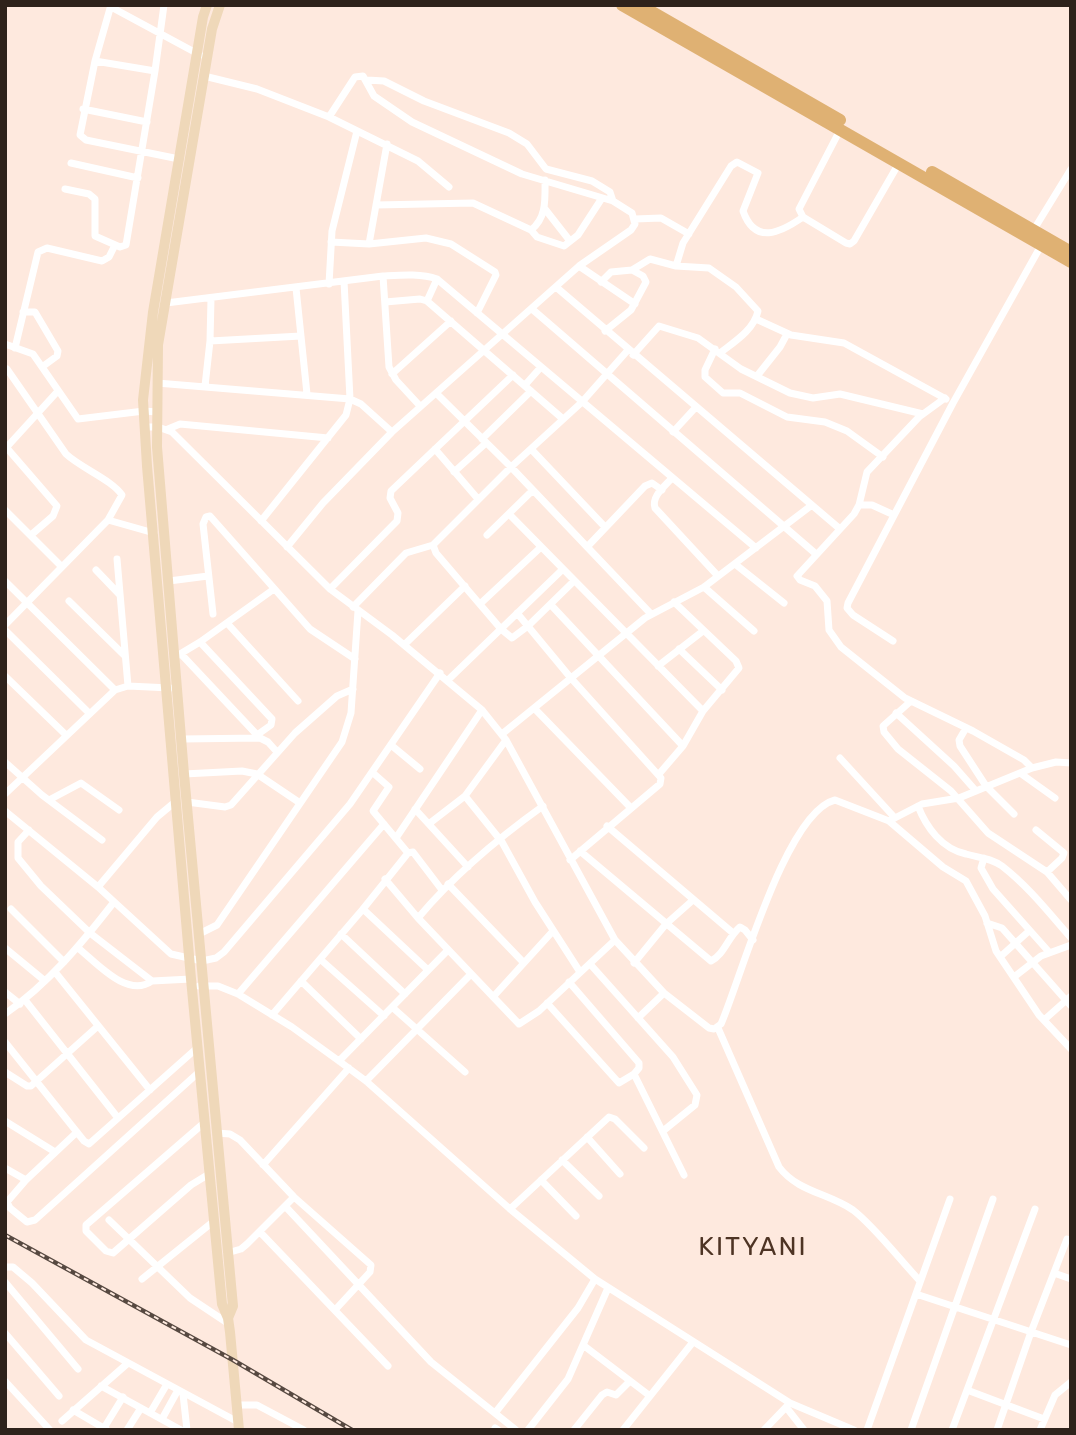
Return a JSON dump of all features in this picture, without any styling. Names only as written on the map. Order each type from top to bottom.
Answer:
[{"type":"main road","points":[[207,5],[202,55],[179,159],[153,312],[144,411],[166,688],[202,961],[233,1306],[229,1321]]},
{"type":"main road","points":[[220,5],[202,55],[204,76],[158,345],[158,412],[163,428],[157,447],[178,655],[184,774],[181,802],[189,960],[222,1304],[229,1321],[238,1426]]},
{"type":"main road","points":[[622,5],[899,163],[959,192]]},
{"type":"main road","points":[[640,5],[1031,233],[1071,262]]},
{"type":"main road","points":[[1043,241],[1071,252]]},
{"type":"street","points":[[65,189],[93,196],[97,203],[94,233],[98,238],[124,246],[128,241],[164,5]]},
{"type":"street","points":[[179,159],[83,138],[80,130],[83,109],[111,6],[202,55]]},
{"type":"street","points":[[95,61],[155,71]]},
{"type":"street","points":[[204,76],[257,89],[329,117],[418,160],[449,187]]},
{"type":"street","points":[[287,547],[323,503],[391,432],[579,266],[631,230],[635,224],[632,213],[613,201],[522,174],[407,120],[374,96],[363,76],[355,77],[329,117]]},
{"type":"street","points":[[367,80],[384,80],[424,100],[509,133],[527,144],[546,169],[592,181],[610,192],[613,201]]},
{"type":"street","points":[[83,109],[147,122]]},
{"type":"street","points":[[841,130],[799,209],[803,217],[850,244],[899,163]]},
{"type":"street","points":[[329,284],[334,224],[358,131]]},
{"type":"street","points":[[369,244],[387,144]]},
{"type":"street","points":[[676,266],[680,250],[689,234],[731,166],[737,162],[758,173],[743,211],[743,215],[757,231],[781,232],[803,217]]},
{"type":"street","points":[[71,163],[138,178]]},
{"type":"street","points":[[1031,233],[1071,169]]},
{"type":"street","points":[[531,230],[538,224],[545,209],[545,180]]},
{"type":"street","points":[[376,205],[473,203],[531,230],[537,237],[561,246],[578,235],[602,198]]},
{"type":"street","points":[[545,209],[570,241]]},
{"type":"street","points":[[635,219],[661,218],[689,234]]},
{"type":"street","points":[[331,243],[369,244],[426,237],[451,244],[492,268],[495,275],[477,313]]},
{"type":"street","points":[[893,641],[853,615],[847,608],[953,403],[1043,241]]},
{"type":"street","points":[[15,348],[36,257],[42,249],[102,261],[109,257],[115,245]]},
{"type":"street","points":[[632,270],[650,259],[676,266],[709,268],[736,287],[757,308],[758,316],[742,336],[717,351],[705,370],[705,377],[723,393],[740,393],[787,417],[825,422],[847,431],[883,457]]},
{"type":"street","points":[[579,266],[635,304]]},
{"type":"street","points":[[601,282],[615,270],[632,270],[643,276],[646,282],[635,304],[606,331]]},
{"type":"street","points":[[166,303],[383,276],[404,275],[437,279],[756,548]]},
{"type":"street","points":[[383,276],[389,367],[420,406]]},
{"type":"street","points":[[427,301],[437,279]]},
{"type":"street","points":[[261,521],[346,415],[350,399],[344,281]]},
{"type":"street","points":[[556,287],[840,529]]},
{"type":"street","points":[[296,288],[307,394]]},
{"type":"street","points":[[205,386],[211,299]]},
{"type":"street","points":[[385,302],[421,299],[427,301],[563,419]]},
{"type":"street","points":[[532,309],[816,554]]},
{"type":"street","points":[[23,312],[35,312],[58,351],[57,356],[42,367]]},
{"type":"street","points":[[755,319],[787,334],[844,342],[953,403]]},
{"type":"street","points":[[392,374],[451,321]]},
{"type":"street","points":[[199,934],[217,925],[342,742],[351,713],[356,609],[405,553],[433,545],[656,327],[693,336],[741,369],[790,393],[807,398],[840,394],[923,414]]},
{"type":"street","points":[[757,376],[787,334]]},
{"type":"street","points":[[210,341],[301,336]]},
{"type":"street","points":[[5,344],[33,354],[78,419],[144,411],[158,412]]},
{"type":"street","points":[[525,385],[541,367]]},
{"type":"street","points":[[5,625],[108,520],[121,499],[120,492],[76,464],[66,454],[7,369]]},
{"type":"street","points":[[330,589],[397,521],[398,513],[390,498],[391,491],[513,375]]},
{"type":"street","points":[[158,383],[350,399],[361,404],[391,432]]},
{"type":"street","points":[[454,472],[531,391]]},
{"type":"street","points":[[32,535],[52,516],[58,506],[6,448],[57,392]]},
{"type":"street","points":[[436,393],[511,467],[651,614]]},
{"type":"street","points":[[944,398],[923,414],[865,476],[859,505],[797,576],[800,580],[816,586],[827,601],[829,629],[841,647],[911,701],[966,727],[1024,760],[1032,768]]},
{"type":"street","points":[[673,432],[696,407]]},
{"type":"street","points":[[145,426],[163,428],[180,424],[328,438]]},
{"type":"street","points":[[163,428],[330,589],[404,645],[482,710],[504,737],[615,940],[664,993],[709,1028],[718,1028],[722,1024],[783,862],[806,825],[825,804],[835,800],[892,819],[931,801],[959,798],[1032,768],[1056,762],[1071,763]]},
{"type":"street","points":[[531,449],[605,527]]},
{"type":"street","points":[[435,450],[478,499]]},
{"type":"street","points":[[671,478],[654,501],[655,508],[718,576]]},
{"type":"street","points":[[587,547],[645,486],[652,483],[662,490]]},
{"type":"street","points":[[487,535],[533,490]]},
{"type":"street","points":[[430,823],[465,796],[504,737],[570,677],[651,614],[704,587],[812,505]]},
{"type":"street","points":[[859,505],[872,505],[894,515]]},
{"type":"street","points":[[5,510],[62,567]]},
{"type":"street","points":[[509,514],[703,711]]},
{"type":"street","points":[[213,614],[203,524],[210,516],[316,635],[355,659]]},
{"type":"street","points":[[108,520],[154,533]]},
{"type":"street","points":[[433,545],[436,553],[512,638],[575,581]]},
{"type":"street","points":[[480,604],[541,547]]},
{"type":"street","points":[[117,559],[128,686]]},
{"type":"street","points":[[735,564],[784,603]]},
{"type":"street","points":[[447,680],[563,569]]},
{"type":"street","points":[[96,570],[120,594]]},
{"type":"street","points":[[169,581],[208,576]]},
{"type":"street","points":[[5,581],[115,690]]},
{"type":"street","points":[[404,645],[465,586]]},
{"type":"street","points":[[704,587],[754,631]]},
{"type":"street","points":[[274,589],[178,655],[276,752]]},
{"type":"street","points":[[69,601],[125,656]]},
{"type":"street","points":[[659,774],[683,746],[703,711],[739,668],[739,664],[674,602]]},
{"type":"street","points":[[551,605],[683,746]]},
{"type":"street","points":[[517,613],[570,677],[659,774],[660,784],[570,860]]},
{"type":"street","points":[[227,623],[298,701]]},
{"type":"street","points":[[5,630],[89,713]]},
{"type":"street","points":[[657,666],[703,631]]},
{"type":"street","points":[[182,739],[258,736],[271,725],[272,719],[200,642]]},
{"type":"street","points":[[680,649],[722,690]]},
{"type":"street","points":[[5,811],[98,887],[166,951],[189,960],[216,958],[224,952],[350,803],[439,673]]},
{"type":"street","points":[[5,676],[66,736]]},
{"type":"street","points":[[5,794],[115,690],[128,686],[178,688]]},
{"type":"street","points":[[98,887],[157,817],[181,802],[225,807],[231,805],[276,752],[337,695],[353,689]]},
{"type":"street","points":[[911,701],[884,723],[884,733],[907,758],[959,798],[988,833],[1047,872],[1071,900]]},
{"type":"street","points":[[534,708],[631,808]]},
{"type":"street","points":[[396,838],[482,710]]},
{"type":"street","points":[[896,713],[954,766],[976,791]]},
{"type":"street","points":[[966,727],[958,743],[986,786],[1014,814]]},
{"type":"street","points":[[391,745],[420,769]]},
{"type":"street","points":[[840,758],[892,819],[943,867],[971,887],[1000,957],[1044,1020],[1071,1049]]},
{"type":"street","points":[[5,762],[102,840]]},
{"type":"street","points":[[184,774],[242,771],[257,774],[300,803]]},
{"type":"street","points":[[372,772],[389,787],[374,809],[408,853]]},
{"type":"street","points":[[1020,773],[1055,798]]},
{"type":"street","points":[[49,800],[81,783],[119,810]]},
{"type":"street","points":[[465,796],[499,837],[535,902],[580,972]]},
{"type":"street","points":[[418,918],[445,887],[499,837],[543,806]]},
{"type":"street","points":[[918,806],[926,825],[945,843],[963,854],[995,861],[1021,881],[1071,938]]},
{"type":"street","points":[[415,809],[468,867]]},
{"type":"street","points":[[238,994],[384,824]]},
{"type":"street","points":[[607,827],[733,933]]},
{"type":"street","points":[[29,830],[18,842],[18,858],[41,886],[90,933],[152,981],[191,982],[223,987],[272,1015],[366,1081],[510,1209],[595,1279],[788,1405],[854,1430]]},
{"type":"street","points":[[1036,830],[1063,853],[1062,858],[1047,872]]},
{"type":"street","points":[[580,851],[711,961],[717,958],[740,927],[753,940]]},
{"type":"street","points":[[272,1015],[408,853],[413,852],[445,887],[523,962]]},
{"type":"street","points":[[984,858],[982,871],[993,889],[1049,952]]},
{"type":"street","points":[[385,879],[418,918],[519,1024],[547,1003],[615,940]]},
{"type":"street","points":[[634,963],[666,924],[694,901]]},
{"type":"street","points":[[5,1014],[55,972],[78,948],[114,902]]},
{"type":"street","points":[[12,909],[64,962]]},
{"type":"street","points":[[363,909],[428,970]]},
{"type":"street","points":[[988,923],[1002,928],[1069,1001],[1044,1020]]},
{"type":"street","points":[[493,997],[553,930]]},
{"type":"street","points":[[1000,957],[1029,931]]},
{"type":"street","points":[[341,934],[405,994]]},
{"type":"street","points":[[1014,977],[1049,952],[1071,946]]},
{"type":"street","points":[[5,948],[45,981]]},
{"type":"street","points":[[78,948],[124,984],[145,986],[152,981]]},
{"type":"street","points":[[339,1061],[448,950]]},
{"type":"street","points":[[320,959],[384,1016]]},
{"type":"street","points":[[590,964],[673,1057],[698,1099],[695,1105],[663,1131]]},
{"type":"street","points":[[55,972],[149,1090]]},
{"type":"street","points":[[366,1081],[471,974]]},
{"type":"street","points":[[301,981],[361,1039]]},
{"type":"street","points":[[547,1003],[619,1083],[634,1074],[639,1063],[569,982]]},
{"type":"street","points":[[5,992],[22,1002],[68,1054],[118,1118]]},
{"type":"street","points":[[638,1018],[664,993]]},
{"type":"street","points":[[392,1007],[466,1072]]},
{"type":"street","points":[[5,1072],[27,1086],[37,1081],[98,1026]]},
{"type":"street","points":[[718,1028],[779,1167],[808,1191],[854,1211],[920,1281]]},
{"type":"street","points":[[5,1042],[89,1144],[197,1048]]},
{"type":"street","points":[[263,1165],[349,1068]]},
{"type":"street","points":[[77,1132],[26,1180],[7,1202],[9,1208],[29,1223],[199,1072]]},
{"type":"street","points":[[634,1074],[684,1175]]},
{"type":"street","points":[[510,1209],[604,1120],[612,1117],[644,1148]]},
{"type":"street","points":[[5,1121],[55,1152]]},
{"type":"street","points":[[205,1122],[85,1228],[110,1253],[118,1250],[191,1185],[209,1174]]},
{"type":"street","points":[[217,1133],[235,1136],[294,1197],[369,1262],[372,1268],[370,1272],[335,1310]]},
{"type":"street","points":[[587,1137],[620,1174]]},
{"type":"street","points":[[562,1160],[599,1196]]},
{"type":"street","points":[[5,1168],[26,1180]]},
{"type":"street","points":[[541,1180],[576,1216]]},
{"type":"street","points":[[227,1253],[241,1250],[294,1197]]},
{"type":"street","points":[[867,1430],[950,1199]]},
{"type":"street","points":[[911,1430],[993,1199]]},
{"type":"street","points":[[285,1206],[431,1362],[516,1430]]},
{"type":"street","points":[[952,1430],[1035,1209]]},
{"type":"street","points":[[109,1220],[190,1298],[229,1321]]},
{"type":"street","points":[[142,1279],[214,1221]]},
{"type":"street","points":[[260,1232],[388,1366]]},
{"type":"street","points":[[997,1430],[1067,1239]]},
{"type":"street","points":[[5,1267],[13,1266],[32,1283],[86,1340],[238,1426]]},
{"type":"street","points":[[1054,1273],[1071,1279]]},
{"type":"street","points":[[495,1413],[578,1308],[595,1279]]},
{"type":"street","points":[[5,1282],[78,1368]]},
{"type":"street","points":[[528,1430],[568,1379],[608,1288]]},
{"type":"street","points":[[916,1294],[1071,1345]]},
{"type":"street","points":[[5,1333],[58,1396]]},
{"type":"street","points":[[623,1430],[694,1342]]},
{"type":"street","points":[[583,1345],[650,1396]]},
{"type":"street","points":[[62,1422],[128,1363]]},
{"type":"street","points":[[5,1381],[50,1430]]},
{"type":"street","points":[[574,1430],[602,1395],[607,1392],[618,1394],[630,1381]]},
{"type":"street","points":[[1041,1430],[1055,1395],[1071,1382]]},
{"type":"street","points":[[150,1413],[167,1384]]},
{"type":"street","points":[[102,1386],[181,1430]]},
{"type":"street","points":[[967,1390],[1044,1419]]},
{"type":"street","points":[[162,1419],[180,1392]]},
{"type":"street","points":[[180,1392],[187,1430]]},
{"type":"street","points":[[73,1410],[105,1429],[122,1397]]},
{"type":"street","points":[[237,1405],[257,1405],[304,1430]]},
{"type":"street","points":[[764,1430],[788,1405]]},
{"type":"street","points":[[788,1405],[804,1430]]},
{"type":"street","points":[[127,1430],[141,1408]]},
{"type":"railway","points":[[5,1235],[233,1360],[352,1430]]},
{"type":"district","name":"KITYANI","points":[[753,1247]]}]
